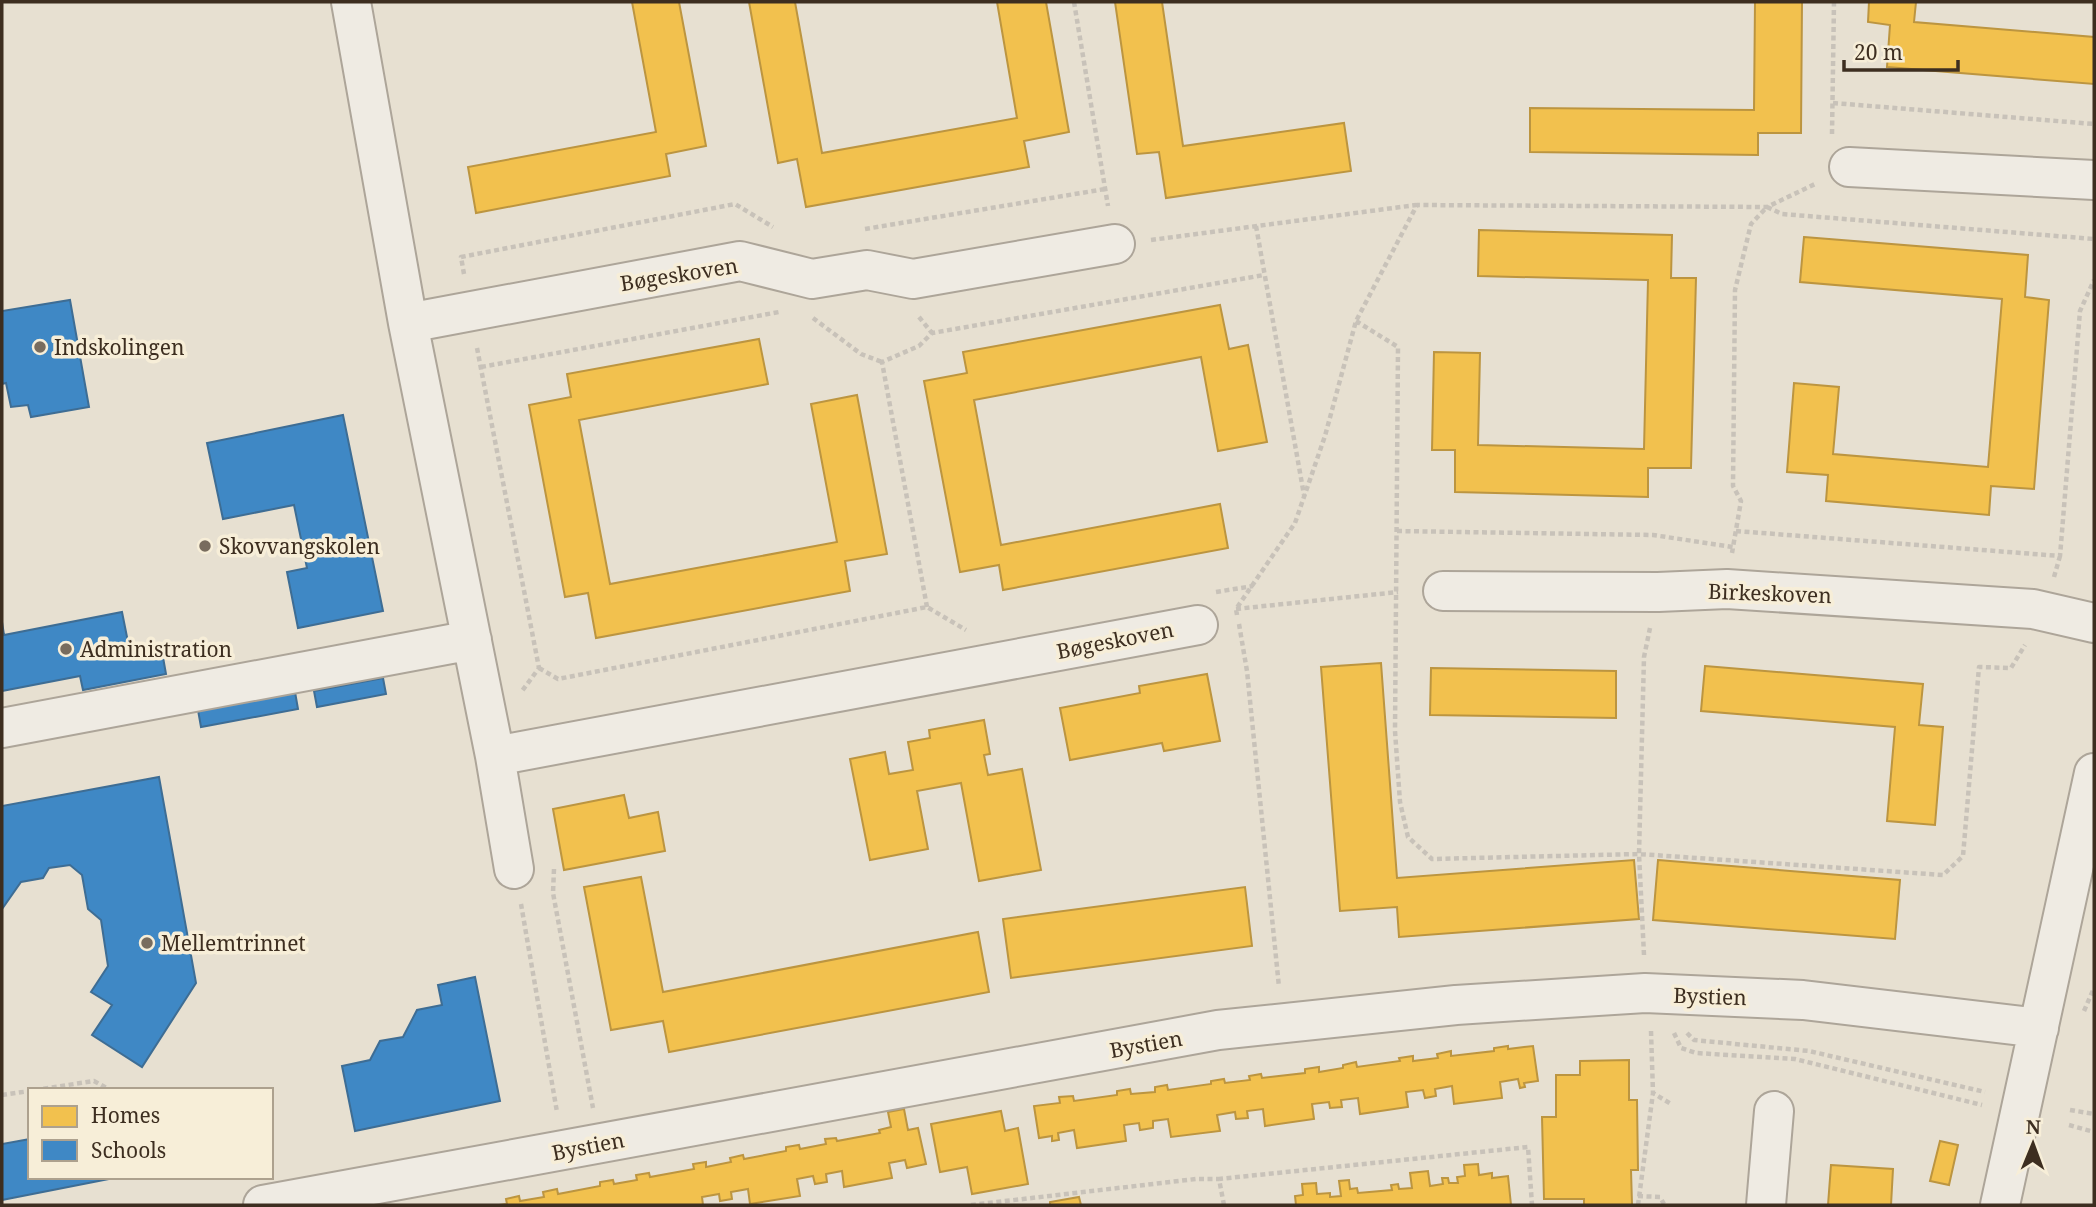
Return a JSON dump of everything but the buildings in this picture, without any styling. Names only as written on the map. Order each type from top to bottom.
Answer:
[{"type":"street","points":[[351,2],[408,323],[471,640],[512,753],[514,869]]},
{"type":"street","points":[[1841,171],[2094,180]]},
{"type":"street","name":"Bøgeskoven","points":[[408,323],[740,261],[812,279],[867,270],[914,279],[1115,244]]},
{"type":"street","name":"Birkeskoven","points":[[1443,591],[1658,592],[1727,589],[2020,608],[2094,622]]},
{"type":"street","name":"Bøgeskoven","points":[[512,753],[1206,609]]},
{"type":"street","points":[[2,728],[471,640]]},
{"type":"street","points":[[2000,1205],[2094,773]]},
{"type":"street","name":"Bystien","points":[[263,1205],[1218,1030],[1283,1023],[1456,1006],[1648,1010],[1803,1000],[2039,1028]]},
{"type":"street","points":[[1766,1205],[1774,1111]]},
{"type":"path","points":[[1073,2],[1115,244],[1417,205],[1767,207],[1782,214],[2094,239]]},
{"type":"path","points":[[1727,589],[1741,501],[1733,486],[1735,290],[1751,224],[1767,207],[1841,171],[1833,103],[1834,2]]},
{"type":"path","points":[[1833,103],[2094,124]]},
{"type":"path","points":[[863,230],[1105,189]]},
{"type":"path","points":[[512,753],[522,690],[539,668],[461,257],[735,204],[775,229]]},
{"type":"path","points":[[1283,1023],[1247,671],[1236,609],[1295,523],[1325,436],[1356,321],[1417,205]]},
{"type":"path","points":[[1256,226],[1304,496]]},
{"type":"path","points":[[812,318],[861,354],[883,362],[919,346],[932,333],[1264,275]]},
{"type":"path","points":[[1356,321],[1398,347],[1395,731],[1400,802],[1408,837],[1432,859],[1639,854],[1943,875],[1963,856],[1979,667],[2011,668],[2046,611],[2060,556],[2080,311],[2094,280]]},
{"type":"path","points":[[481,367],[789,311]]},
{"type":"path","points":[[918,315],[932,333]]},
{"type":"path","points":[[883,362],[927,607]]},
{"type":"path","points":[[1397,531],[1653,534],[1734,547]]},
{"type":"path","points":[[1736,531],[2060,556]]},
{"type":"path","points":[[1206,609],[1253,586]]},
{"type":"path","points":[[1206,609],[1236,609],[1396,592],[1437,594],[1443,591]]},
{"type":"path","points":[[1638,1205],[1653,1093],[1639,854],[1644,657],[1658,592]]},
{"type":"path","points":[[539,668],[558,679],[927,607],[969,631]]},
{"type":"path","points":[[552,862],[555,874],[552,893],[582,1148]]},
{"type":"path","points":[[514,869],[582,1148]]},
{"type":"path","points":[[1679,1026],[1694,1040],[1809,1051],[1989,1093]]},
{"type":"path","points":[[1672,1028],[1681,1048],[1696,1053],[1795,1059],[1987,1106]]},
{"type":"path","points":[[46,1088],[94,1081],[106,1088]]},
{"type":"path","points":[[2,1095],[28,1091]]},
{"type":"path","points":[[1653,1093],[1671,1104]]},
{"type":"path","points":[[2070,1110],[2094,1114]]},
{"type":"path","points":[[2069,1125],[2094,1132]]},
{"type":"path","points":[[971,1205],[1196,1179],[1219,1179],[1528,1147],[1532,1205]]},
{"type":"path","points":[[1219,1179],[1224,1205]]},
{"type":"path","points":[[1638,1196],[1660,1197],[1664,1204]]},
{"type":"place","name":"Indskolingen","points":[[40,347]]},
{"type":"place","name":"Skovvangskolen","points":[[205,546]]},
{"type":"place","name":"Administration","points":[[66,649]]},
{"type":"place","name":"Mellemtrinnet","points":[[147,943]]}]
